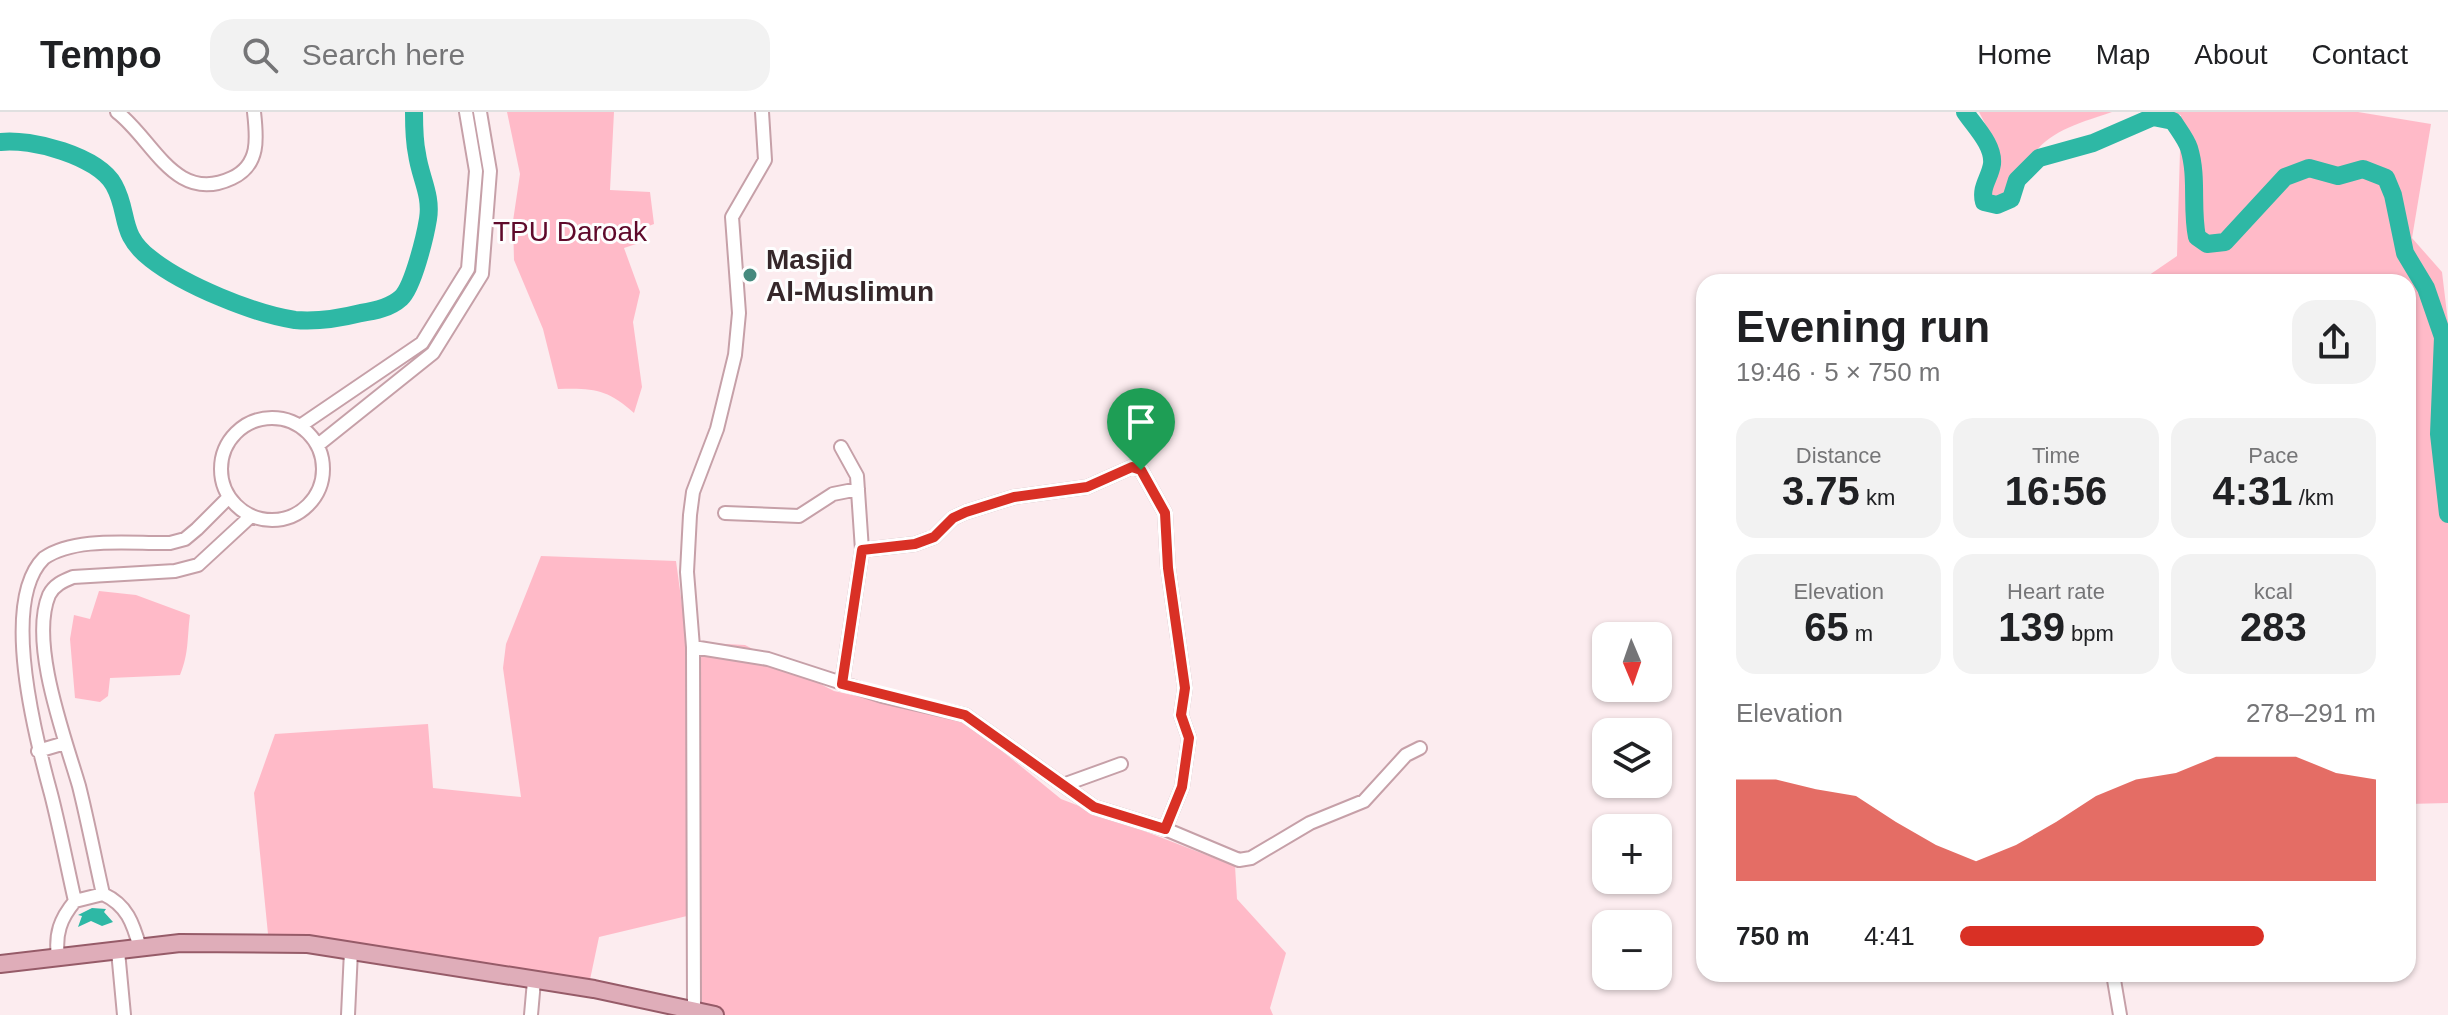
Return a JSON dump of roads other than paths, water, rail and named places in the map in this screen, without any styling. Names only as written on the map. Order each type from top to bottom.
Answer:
[{"type":"main road","points":[[0,964],[228,941],[308,944],[594,989],[715,1015]]},
{"type":"street","points":[[117,112],[166,166],[182,177],[204,185],[236,176],[252,159],[257,139],[254,112]]},
{"type":"street","points":[[300,426],[422,343],[468,269],[476,171],[466,112]]},
{"type":"street","points":[[318,445],[433,353],[482,274],[490,171],[480,112]]},
{"type":"street","points":[[694,1009],[693,647],[687,572],[690,515],[693,492],[717,429],[735,355],[739,313],[731,251],[732,217],[765,160],[762,112]]},
{"type":"street","points":[[260,419],[288,420],[300,426],[318,445],[324,469],[323,482],[306,508],[280,520],[251,516],[229,497],[223,484],[222,457],[236,433],[260,419]]},
{"type":"street","points":[[841,447],[855,467],[862,550],[842,684]]},
{"type":"street","points":[[862,550],[915,544],[934,537],[953,518],[1014,497],[1087,487],[1132,467],[1141,470],[1165,513],[1168,568],[1185,688],[1181,715],[1189,738],[1182,787],[1165,829]]},
{"type":"street","points":[[725,513],[799,516],[833,494],[858,489]]},
{"type":"street","points":[[75,901],[18,673],[16,610],[22,584],[45,557],[65,549],[170,543],[185,539],[229,497]]},
{"type":"street","points":[[103,894],[79,788],[46,669],[45,613],[53,588],[73,577],[175,571],[198,565],[251,516]]},
{"type":"street","points":[[693,647],[768,659],[842,684],[965,715],[1094,807],[1165,829],[1239,860],[1251,858],[1310,823],[1364,801],[1406,755],[1420,748]]},
{"type":"street","points":[[38,751],[65,743]]},
{"type":"street","points":[[1063,785],[1121,764]]},
{"type":"street","points":[[58,957],[56,939],[63,915],[75,901],[103,894],[120,902],[133,923],[140,948]]},
{"type":"street","points":[[118,951],[124,1015]]},
{"type":"street","points":[[348,1015],[351,951]]},
{"type":"street","points":[[531,1015],[534,981]]},
{"type":"street","points":[[2114,982],[2120,1015]]},
{"type":"waterway","points":[[0,142],[45,146],[94,165],[114,185],[134,241],[151,259],[182,279],[260,312],[295,320],[320,320],[387,307],[401,298],[410,284],[429,210],[416,149],[414,112]]},
{"type":"waterway","points":[[1965,112],[1987,143],[1992,157],[1983,192],[1984,202],[1997,205],[2011,199],[2017,180],[2039,158],[2093,143],[2153,117],[2173,121],[2189,148],[2197,237],[2207,244],[2225,242],[2285,177],[2309,168],[2338,176],[2363,169],[2386,178],[2393,195],[2405,253],[2426,288],[2443,337],[2439,434],[2448,514]]},
{"type":"place","name":"Masjid Al-Muslimun","points":[[750,275]]},
{"type":"park label","name":"TPU Daroak","points":[[570,231]]}]
